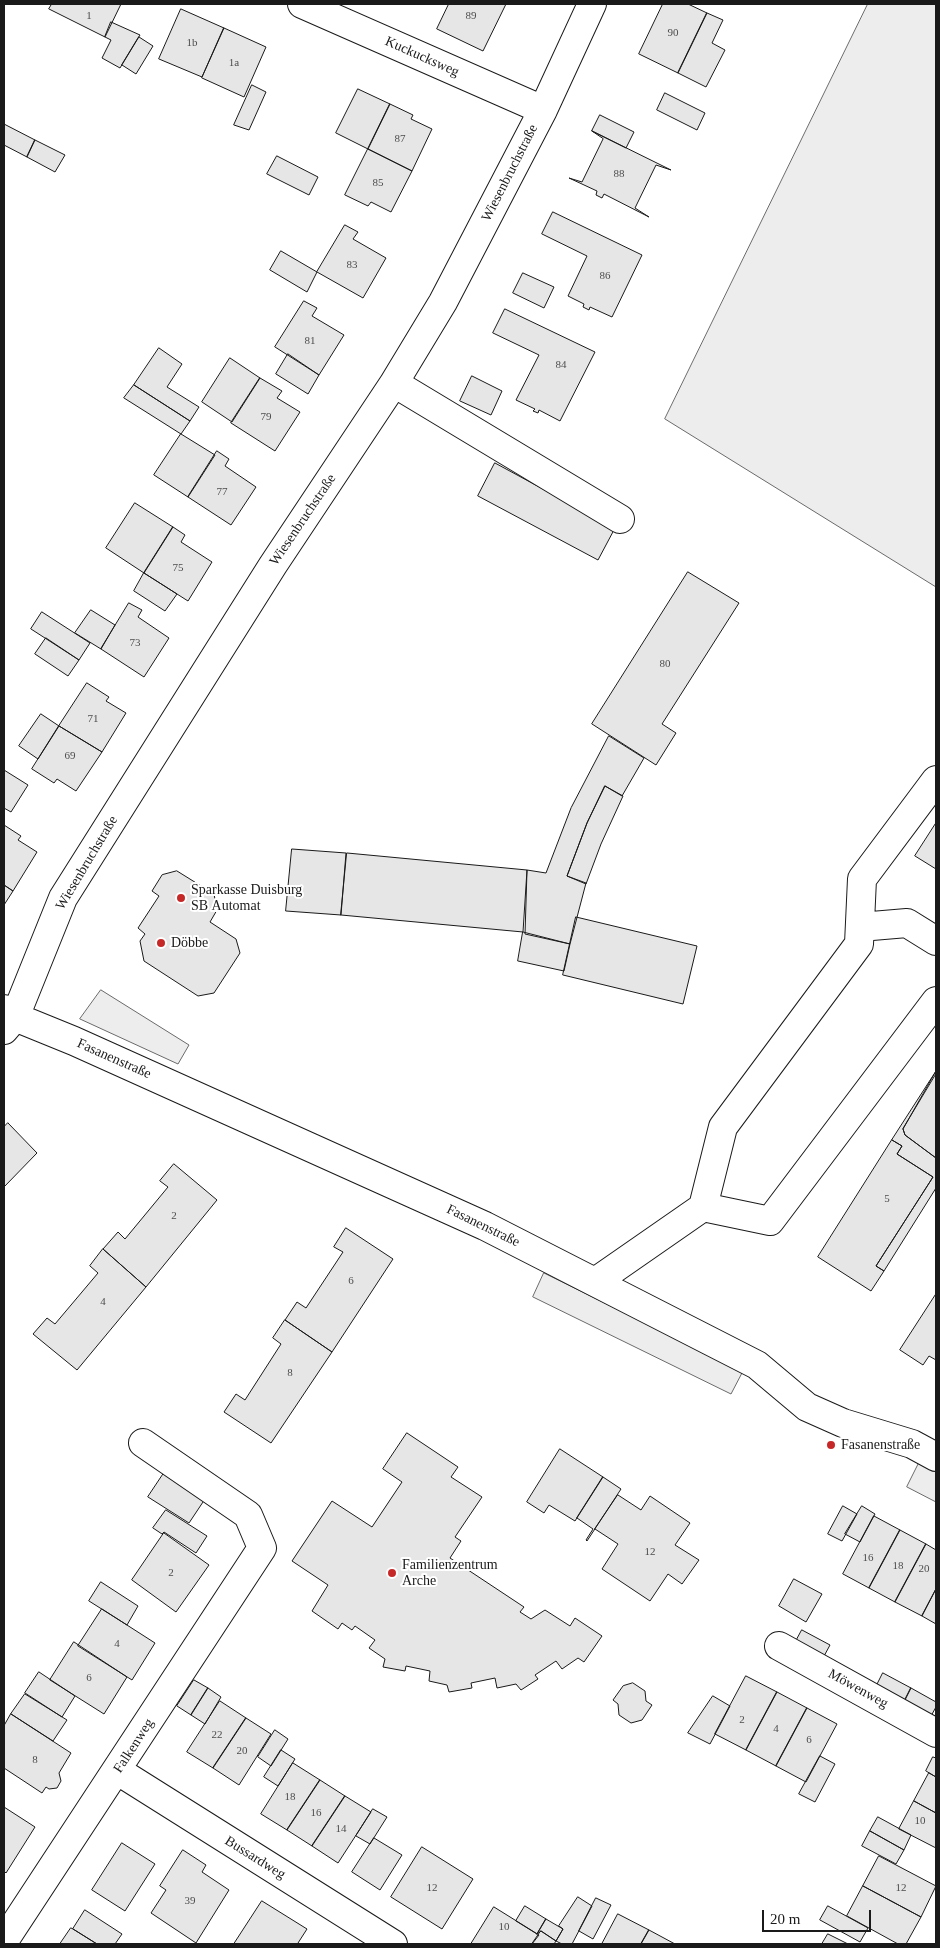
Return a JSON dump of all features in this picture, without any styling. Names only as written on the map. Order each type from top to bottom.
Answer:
[{"type":"street","name":"Kuckucksweg","points":[[302,4],[543,110]]},
{"type":"street","name":"Wiesenbruchstraße","points":[[8,1019],[63,898],[273,565],[394,383],[443,302],[543,110],[592,4]]},
{"type":"street","points":[[394,383],[620,519]]},
{"type":"street","points":[[595,1282],[702,1207],[723,1127],[859,944],[862,879],[936,780]]},
{"type":"street","points":[[860,927],[907,923],[936,941]]},
{"type":"street","points":[[702,1207],[770,1221],[936,1001]]},
{"type":"street","name":"Fasanenstraße","points":[[8,1019],[74,1041],[485,1226],[757,1365],[807,1407],[843,1423],[912,1444],[936,1457]]},
{"type":"street","name":"Falkenweg","points":[[4,1941],[118,1771],[262,1548],[248,1515],[142,1443]]},
{"type":"street","name":"Möwenweg","points":[[779,1646],[936,1733]]},
{"type":"street","name":"Bussardweg","points":[[118,1771],[393,1944]]},
{"type":"shaded area","points":[[868,4],[936,4],[936,587],[665,419]]},
{"type":"shaded area","points":[[101,990],[189,1045],[178,1064],[80,1019]]},
{"type":"shaded area","points":[[544,1273],[743,1371],[731,1394],[533,1297]]},
{"type":"shaded area","points":[[925,1451],[936,1457],[936,1502],[907,1487]]},
{"type":"building","points":[[52,4],[121,4],[105,37],[49,9]]},
{"type":"building","points":[[449,4],[506,4],[483,51],[437,29]]},
{"type":"building","points":[[663,4],[688,4],[707,13],[678,73],[639,54]]},
{"type":"building","points":[[181,9],[224,28],[202,77],[159,59]]},
{"type":"building","points":[[707,13],[723,20],[712,43],[725,50],[706,87],[678,73]]},
{"type":"building","points":[[111,22],[140,35],[120,68],[102,58],[111,40],[105,37]]},
{"type":"building","points":[[224,28],[266,47],[244,97],[202,78]]},
{"type":"building","points":[[139,37],[153,46],[136,74],[122,65]]},
{"type":"building","points":[[252,85],[266,92],[249,130],[234,125]]},
{"type":"building","points":[[358,89],[390,104],[368,149],[336,133]]},
{"type":"building","points":[[665,93],[705,113],[697,130],[657,110]]},
{"type":"building","points":[[390,104],[413,115],[411,119],[432,129],[412,171],[368,149]]},
{"type":"building","points":[[600,115],[634,132],[626,148],[592,131]]},
{"type":"building","points":[[4,124],[35,140],[27,157],[4,145]]},
{"type":"building","points":[[592,131],[671,170],[656,165],[635,208],[649,217],[604,194],[602,198],[596,195],[597,191],[569,178],[582,182],[603,139]]},
{"type":"building","points":[[35,140],[65,155],[55,172],[27,157]]},
{"type":"building","points":[[368,149],[412,171],[391,212],[371,202],[368,206],[345,195]]},
{"type":"building","points":[[277,156],[318,177],[309,195],[267,174]]},
{"type":"building","points":[[553,212],[642,255],[612,317],[590,307],[589,310],[583,307],[584,304],[568,296],[587,256],[542,234]]},
{"type":"building","points":[[345,225],[358,232],[353,239],[386,258],[363,298],[317,272]]},
{"type":"building","points":[[281,251],[317,272],[307,292],[270,270]]},
{"type":"building","points":[[523,273],[554,287],[544,308],[513,293]]},
{"type":"building","points":[[304,301],[317,308],[312,316],[344,335],[319,375],[275,347]]},
{"type":"building","points":[[505,309],[595,352],[560,421],[539,410],[538,413],[533,411],[535,409],[516,400],[539,355],[493,333]]},
{"type":"building","points":[[159,348],[182,364],[167,387],[199,407],[190,421],[134,385]]},
{"type":"building","points":[[288,354],[319,375],[308,394],[276,374]]},
{"type":"building","points":[[230,358],[260,378],[232,422],[202,402]]},
{"type":"building","points":[[472,376],[502,391],[491,415],[460,401]]},
{"type":"building","points":[[260,378],[282,391],[277,398],[300,412],[275,451],[231,423]]},
{"type":"building","points":[[134,385],[190,421],[181,434],[124,398]]},
{"type":"building","points":[[181,434],[215,455],[188,497],[154,475]]},
{"type":"building","points":[[217,451],[229,459],[225,466],[256,487],[231,525],[188,497]]},
{"type":"building","points":[[495,463],[615,528],[598,560],[478,496]]},
{"type":"building","points":[[135,503],[173,527],[144,573],[106,548]]},
{"type":"building","points":[[173,527],[185,535],[181,542],[212,562],[188,601],[144,573]]},
{"type":"building","points":[[688,572],[739,603],[662,724],[676,733],[656,765],[592,724]]},
{"type":"building","points":[[144,573],[177,594],[165,611],[134,591]]},
{"type":"building","points":[[129,603],[142,610],[138,617],[169,638],[144,677],[101,649]]},
{"type":"building","points":[[91,610],[115,625],[101,649],[75,633]]},
{"type":"building","points":[[42,612],[90,643],[79,660],[31,629]]},
{"type":"building","points":[[46,638],[79,660],[68,676],[35,654]]},
{"type":"building","points":[[87,683],[109,697],[106,701],[126,713],[102,752],[59,726]]},
{"type":"building","points":[[41,714],[59,726],[38,759],[19,746]]},
{"type":"building","points":[[59,726],[102,752],[76,791],[57,779],[54,783],[32,769]]},
{"type":"building","points":[[609,736],[644,758],[622,796],[605,786],[587,823],[567,876],[586,883],[570,944],[525,934],[527,870],[546,873],[571,808]]},
{"type":"building","points":[[4,770],[28,785],[11,812],[4,808]]},
{"type":"building","points":[[605,786],[623,796],[601,844],[586,884],[567,876],[587,823]]},
{"type":"building","points":[[936,823],[936,869],[915,856]]},
{"type":"building","points":[[4,825],[21,836],[18,840],[37,852],[13,891],[4,885]]},
{"type":"building","points":[[292,849],[346,853],[341,915],[286,911]]},
{"type":"building","points":[[347,853],[527,870],[523,932],[341,915]]},
{"type":"building","points":[[177,871],[214,894],[217,910],[210,922],[236,939],[240,953],[214,993],[198,996],[144,961],[140,941],[145,934],[138,928],[159,896],[152,891],[162,875]]},
{"type":"building","points":[[4,885],[13,891],[4,905]]},
{"type":"building","points":[[576,917],[697,946],[683,1004],[563,975]]},
{"type":"building","points":[[523,932],[570,944],[564,971],[518,961]]},
{"type":"building","points":[[936,1071],[903,1129],[905,1135],[936,1158],[936,1188],[884,1271],[876,1266],[933,1177],[897,1154],[902,1146],[892,1140]]},
{"type":"building","points":[[936,1074],[936,1158],[905,1135],[903,1129]]},
{"type":"building","points":[[8,1123],[37,1153],[4,1187],[4,1127]]},
{"type":"building","points":[[892,1140],[902,1146],[897,1154],[933,1177],[876,1266],[884,1271],[871,1291],[818,1257]]},
{"type":"building","points":[[174,1164],[217,1200],[146,1287],[103,1249],[118,1232],[125,1239],[168,1187],[160,1181]]},
{"type":"building","points":[[346,1228],[393,1259],[332,1352],[285,1320],[297,1302],[306,1308],[343,1252],[334,1247]]},
{"type":"building","points":[[103,1249],[146,1287],[77,1370],[33,1334],[47,1318],[55,1324],[98,1273],[90,1266]]},
{"type":"building","points":[[936,1294],[936,1360],[929,1356],[923,1365],[900,1350]]},
{"type":"building","points":[[285,1320],[332,1352],[271,1443],[224,1412],[236,1394],[245,1400],[281,1344],[273,1338]]},
{"type":"building","name":"Familienzentrum Arche","points":[[407,1433],[458,1467],[451,1477],[482,1497],[455,1537],[461,1541],[450,1558],[524,1607],[520,1612],[531,1619],[545,1610],[570,1626],[575,1618],[602,1636],[584,1662],[578,1658],[562,1669],[556,1661],[535,1675],[538,1679],[521,1690],[516,1684],[497,1688],[495,1678],[471,1683],[472,1688],[449,1692],[447,1685],[429,1681],[430,1671],[406,1666],[405,1671],[383,1667],[385,1659],[369,1648],[375,1640],[355,1626],[352,1630],[342,1623],[338,1629],[312,1611],[328,1585],[292,1561],[332,1501],[372,1527],[402,1482],[383,1469]]},
{"type":"building","points":[[560,1449],[603,1477],[575,1521],[549,1505],[544,1513],[527,1502]]},
{"type":"building","points":[[164,1473],[205,1499],[189,1523],[148,1497]]},
{"type":"building","points":[[603,1477],[621,1489],[587,1541],[593,1529],[577,1518]]},
{"type":"building","points":[[618,1495],[641,1510],[650,1496],[690,1523],[675,1545],[699,1560],[682,1584],[668,1574],[650,1601],[602,1569],[618,1544],[595,1529]]},
{"type":"building","points":[[843,1506],[857,1514],[842,1541],[828,1534]]},
{"type":"building","points":[[862,1506],[875,1514],[860,1542],[845,1534]]},
{"type":"building","points":[[166,1510],[207,1536],[196,1553],[164,1532],[162,1534],[153,1528]]},
{"type":"building","points":[[874,1516],[900,1530],[869,1588],[843,1574]]},
{"type":"building","points":[[900,1530],[926,1544],[895,1602],[869,1588]]},
{"type":"building","points":[[164,1533],[209,1565],[176,1612],[132,1580]]},
{"type":"building","points":[[926,1544],[936,1550],[936,1589],[922,1616],[895,1602]]},
{"type":"building","points":[[794,1579],[822,1594],[806,1622],[779,1606]]},
{"type":"building","points":[[101,1582],[138,1606],[127,1625],[89,1601]]},
{"type":"building","points":[[936,1589],[936,1624],[922,1616]]},
{"type":"building","points":[[102,1609],[155,1643],[132,1680],[78,1646]]},
{"type":"building","points":[[802,1630],[830,1645],[823,1658],[795,1643]]},
{"type":"building","points":[[74,1642],[127,1677],[104,1714],[50,1680]]},
{"type":"building","points":[[39,1672],[75,1696],[62,1717],[25,1693]]},
{"type":"building","points":[[883,1673],[911,1688],[904,1702],[876,1687]]},
{"type":"building","points":[[746,1676],[777,1692],[746,1750],[715,1734]]},
{"type":"building","points":[[194,1680],[208,1688],[191,1715],[177,1706]]},
{"type":"building","points":[[633,1683],[645,1691],[646,1701],[652,1705],[642,1720],[631,1723],[619,1715],[618,1704],[613,1700],[623,1686]]},
{"type":"building","points":[[208,1688],[221,1697],[205,1724],[191,1715]]},
{"type":"building","points":[[911,1688],[936,1702],[936,1707],[931,1716],[904,1702]]},
{"type":"building","points":[[777,1692],[807,1708],[776,1766],[746,1750]]},
{"type":"building","points":[[25,1694],[67,1720],[53,1741],[11,1714]]},
{"type":"building","points":[[713,1696],[730,1706],[710,1744],[688,1733]]},
{"type":"building","points":[[220,1701],[246,1718],[213,1768],[187,1752]]},
{"type":"building","points":[[807,1708],[837,1724],[806,1782],[776,1766]]},
{"type":"building","points":[[11,1714],[71,1753],[59,1773],[61,1781],[57,1788],[49,1789],[46,1787],[42,1793],[4,1768],[4,1726]]},
{"type":"building","points":[[246,1718],[271,1734],[239,1785],[213,1768]]},
{"type":"building","points":[[275,1730],[288,1739],[271,1766],[258,1757]]},
{"type":"building","points":[[281,1750],[295,1759],[278,1786],[264,1777]]},
{"type":"building","points":[[820,1756],[835,1764],[815,1802],[799,1794]]},
{"type":"building","points":[[933,1757],[936,1758],[936,1777],[926,1771]]},
{"type":"building","points":[[293,1763],[320,1780],[287,1830],[261,1814]]},
{"type":"building","points":[[929,1773],[936,1777],[936,1813],[914,1801]]},
{"type":"building","points":[[320,1780],[345,1796],[312,1846],[287,1830]]},
{"type":"building","points":[[345,1796],[371,1812],[338,1863],[312,1846]]},
{"type":"building","points":[[914,1801],[936,1813],[936,1848],[899,1829]]},
{"type":"building","points":[[4,1807],[35,1827],[6,1873],[4,1871]]},
{"type":"building","points":[[373,1809],[387,1817],[370,1844],[356,1836]]},
{"type":"building","points":[[878,1817],[911,1835],[904,1850],[870,1831]]},
{"type":"building","points":[[870,1831],[904,1850],[896,1864],[862,1846]]},
{"type":"building","points":[[374,1838],[402,1855],[380,1890],[352,1872]]},
{"type":"building","points":[[122,1843],[155,1864],[125,1911],[92,1890]]},
{"type":"building","points":[[422,1847],[473,1879],[442,1929],[391,1897]]},
{"type":"building","points":[[183,1850],[206,1865],[202,1872],[229,1890],[196,1943],[151,1913],[166,1890],[160,1886]]},
{"type":"building","points":[[879,1856],[936,1886],[921,1917],[863,1886]]},
{"type":"building","points":[[863,1886],[921,1917],[906,1944],[898,1944],[847,1916]]},
{"type":"building","points":[[578,1897],[592,1906],[572,1944],[562,1944],[556,1941],[563,1929],[559,1926]]},
{"type":"building","points":[[596,1898],[611,1905],[593,1939],[579,1931]]},
{"type":"building","points":[[262,1901],[307,1929],[298,1943],[300,1944],[234,1944]]},
{"type":"building","points":[[525,1906],[546,1919],[537,1934],[516,1921]]},
{"type":"building","points":[[828,1906],[868,1928],[860,1942],[820,1920]]},
{"type":"building","points":[[494,1907],[539,1935],[532,1944],[471,1944]]},
{"type":"building","points":[[85,1910],[122,1934],[115,1944],[97,1944],[73,1929]]},
{"type":"building","points":[[618,1914],[649,1930],[641,1944],[602,1944]]},
{"type":"building","points":[[546,1919],[563,1929],[556,1941],[541,1931],[537,1934]]},
{"type":"building","points":[[71,1928],[73,1929],[97,1944],[60,1944]]},
{"type":"building","points":[[649,1930],[675,1944],[641,1944]]},
{"type":"building","points":[[541,1931],[556,1941],[554,1944],[532,1944]]},
{"type":"building","points":[[828,1934],[848,1944],[822,1944]]},
{"type":"place","name":"Sparkasse Duisburg SB Automat","points":[[181,898]]},
{"type":"place","name":"Döbbe","points":[[161,943]]},
{"type":"place","name":"Fasanenstraße","points":[[831,1445]]},
{"type":"place","name":"Familienzentrum Arche","points":[[392,1573]]}]
